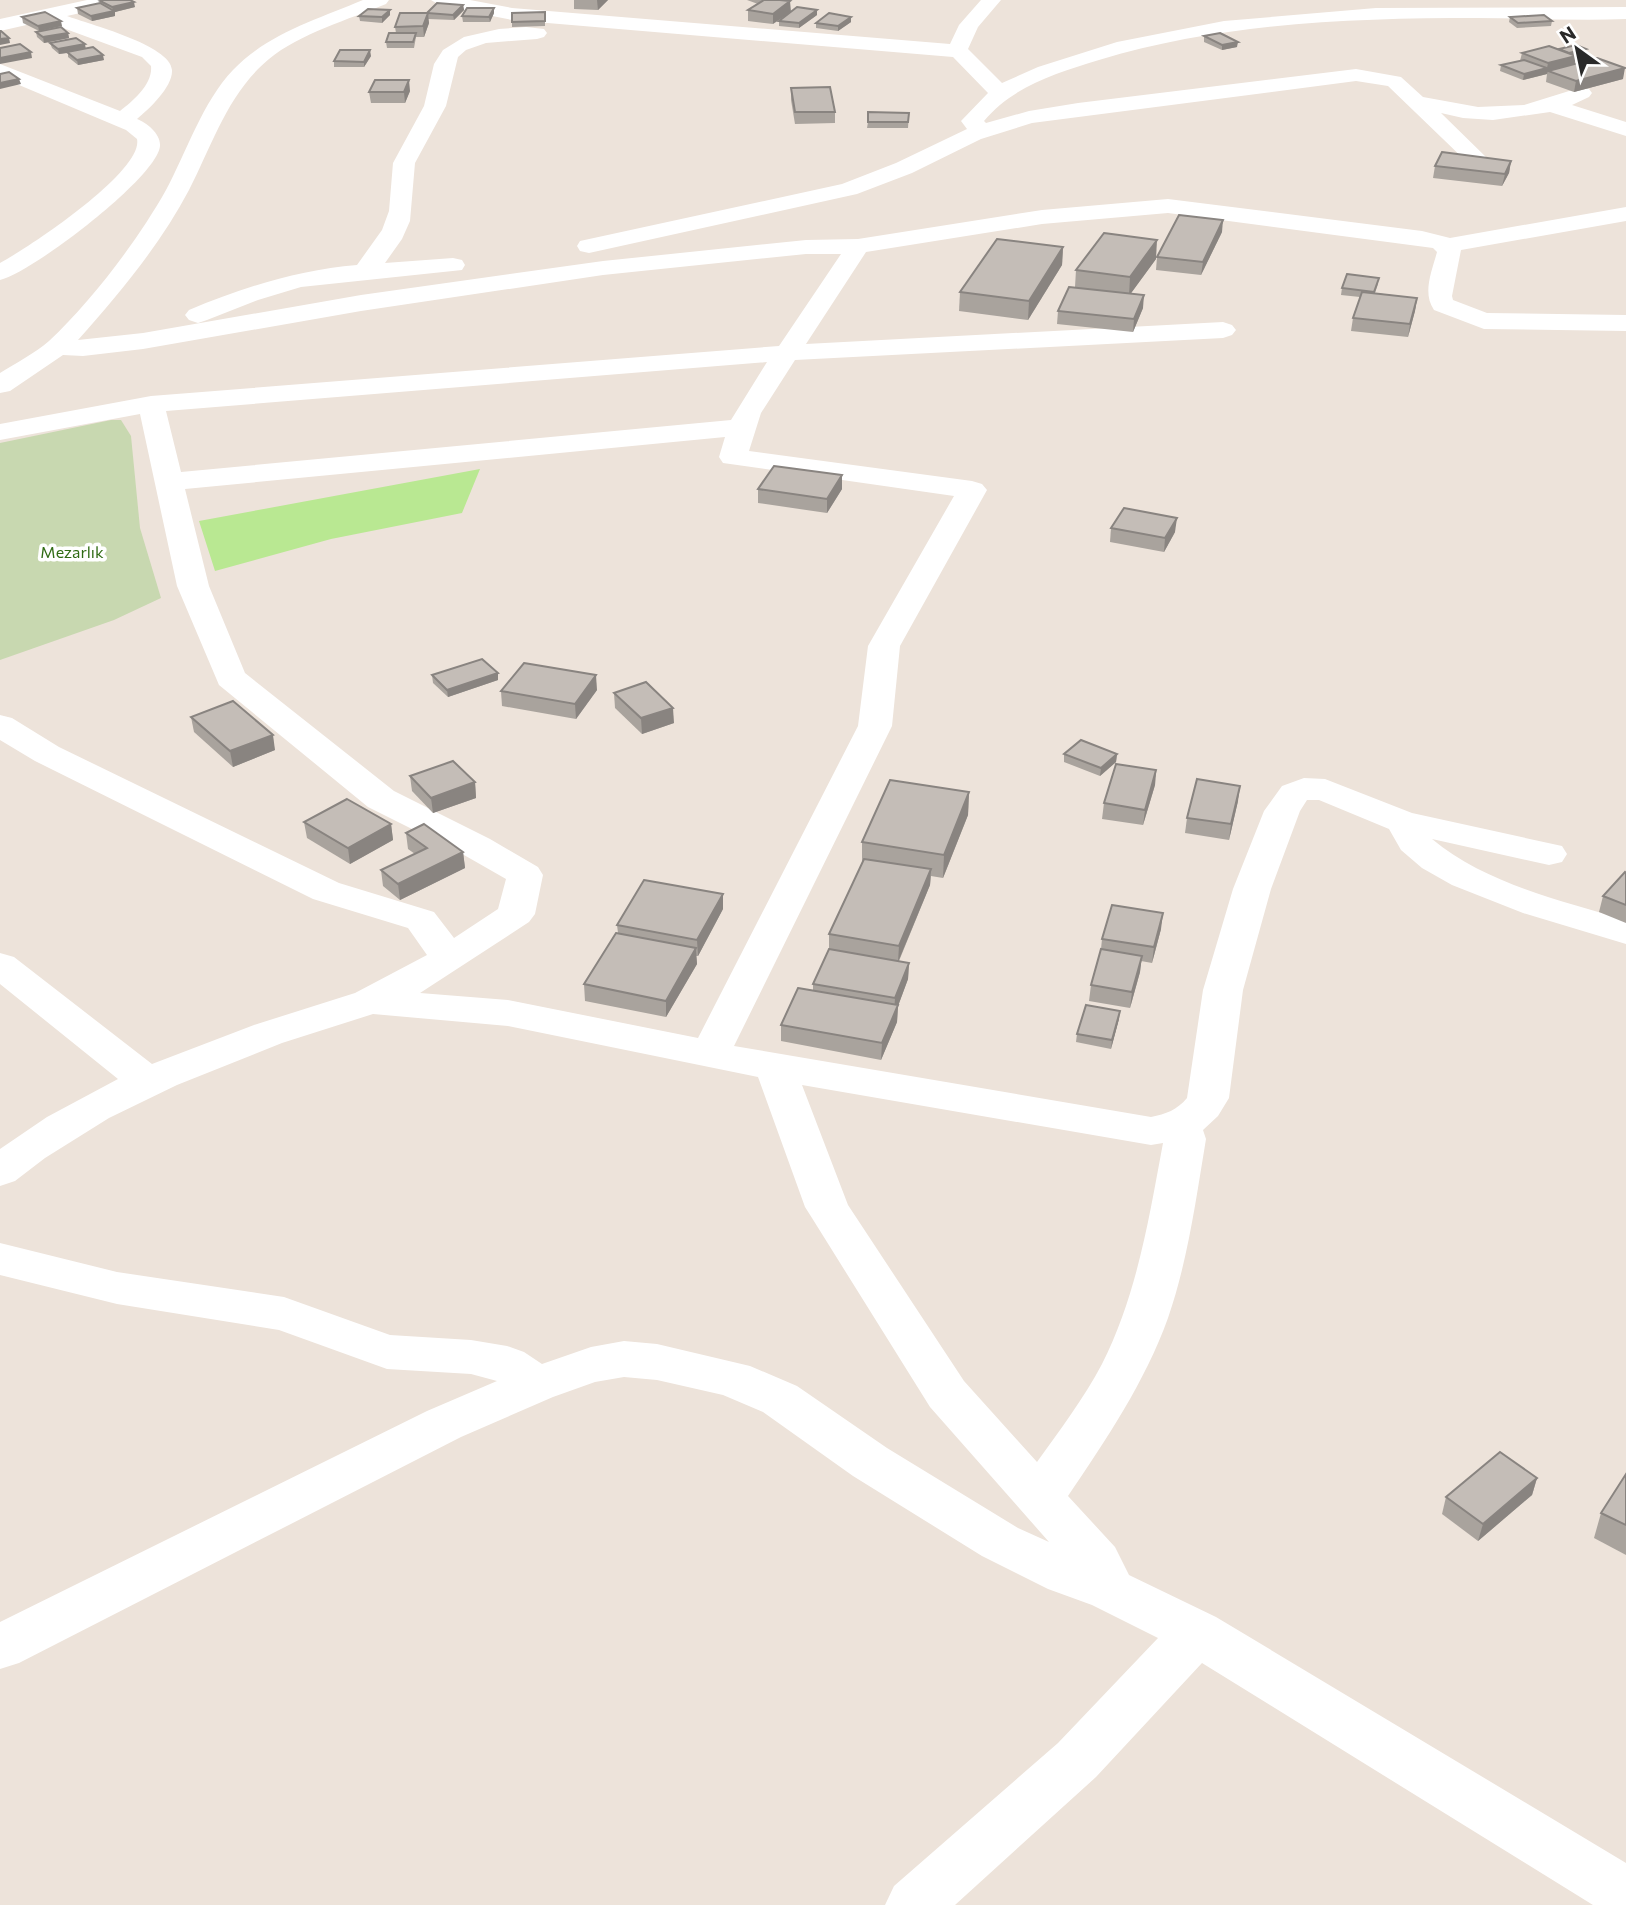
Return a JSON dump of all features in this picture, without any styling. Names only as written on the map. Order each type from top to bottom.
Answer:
[{"type":"street","points":[[0,25],[113,0]]},
{"type":"street","points":[[441,0],[512,14],[957,51],[967,57],[986,83],[1000,91]]},
{"type":"street","points":[[957,51],[969,25],[990,0]]},
{"type":"street","points":[[0,385],[57,347],[117,281],[177,191],[206,128],[239,75],[265,52],[350,12],[388,1]]},
{"type":"street","points":[[981,131],[972,121],[1000,91],[1066,64],[1125,46],[1228,24],[1302,18],[1437,13],[1626,13]]},
{"type":"street","points":[[46,15],[149,53],[159,62],[162,71],[159,80],[131,116],[121,119]]},
{"type":"street","points":[[365,271],[383,250],[395,229],[400,214],[404,161],[436,102],[443,67],[450,55],[464,44],[483,37],[568,32],[609,22]]},
{"type":"street","points":[[0,70],[121,119],[145,133],[149,145],[148,152],[122,183],[53,241],[0,273]]},
{"type":"street","points":[[563,251],[647,235],[849,189],[904,168],[981,131],[1029,117],[1077,108],[1356,75],[1394,81],[1478,160]]},
{"type":"street","points":[[1420,103],[1466,113],[1490,114],[1551,105],[1582,93]]},
{"type":"street","points":[[1588,115],[1614,103]]},
{"type":"street","points":[[1551,105],[1626,129]]},
{"type":"street","points":[[57,347],[83,348],[143,341],[361,303],[603,268],[806,247],[858,246],[1042,216],[1168,206],[1422,238],[1449,250],[1439,296],[1443,305],[1455,312],[1499,322],[1626,323]]},
{"type":"street","points":[[1445,246],[1626,215]]},
{"type":"street","points":[[710,1054],[875,726],[884,646],[972,490],[733,457],[747,413],[858,246]]},
{"type":"street","points":[[143,341],[157,331],[261,290],[312,278],[365,271],[471,263]]},
{"type":"street","points":[[0,432],[151,404],[787,352],[1223,330]]},
{"type":"street","points":[[0,1171],[31,1146],[147,1080],[404,986],[516,914],[525,875],[477,847],[380,799],[231,678],[193,586],[151,404]]},
{"type":"street","points":[[171,482],[743,426]]},
{"type":"street","points":[[0,725],[47,754],[326,891],[421,920],[448,957]]},
{"type":"street","points":[[369,1001],[508,1013],[775,1067],[1144,1130],[1181,1126],[1202,1110],[1208,1098],[1223,990],[1252,889],[1282,811],[1294,793],[1304,789],[1325,790],[1403,822],[1549,854]]},
{"type":"street","points":[[1403,822],[1405,834],[1427,855],[1483,885],[1509,897],[1626,932]]},
{"type":"street","points":[[0,965],[147,1080]]},
{"type":"street","points":[[775,1067],[827,1207],[947,1394],[1097,1562],[1110,1590]]},
{"type":"street","points":[[1039,1498],[1112,1389],[1135,1343],[1162,1264],[1185,1139],[1181,1126]]},
{"type":"street","points":[[0,1259],[117,1287],[284,1314],[387,1352],[471,1357],[507,1364],[536,1384]]},
{"type":"street","points":[[0,1647],[444,1424],[536,1384],[592,1365],[624,1359],[694,1368],[733,1379],[780,1399],[870,1462],[1000,1542],[1066,1574],[1110,1590],[1197,1633],[1626,1894]]},
{"type":"street","points":[[914,1905],[1077,1760],[1197,1633]]},
{"type":"green space","name":"Mezarlık","points":[[121,420],[131,436],[140,528],[161,598],[114,620],[0,660],[0,443]]},
{"type":"green space","points":[[480,469],[462,513],[331,539],[215,571],[199,521]]},
{"type":"building","points":[[764,0],[790,1],[773,14],[748,10]]},
{"type":"building","points":[[100,1],[134,2],[112,7]]},
{"type":"building","points":[[100,3],[114,11],[91,16],[77,8]]},
{"type":"building","points":[[437,3],[463,5],[453,15],[427,13]]},
{"type":"building","points":[[797,7],[817,10],[799,23],[779,21]]},
{"type":"building","points":[[467,8],[494,8],[489,17],[462,16]]},
{"type":"building","points":[[368,9],[390,10],[382,17],[359,16]]},
{"type":"building","points":[[45,12],[61,21],[38,26],[22,17]]},
{"type":"building","points":[[545,12],[545,21],[512,22],[512,13]]},
{"type":"building","points":[[400,13],[428,13],[423,26],[395,27]]},
{"type":"building","points":[[829,13],[851,17],[838,26],[816,23]]},
{"type":"building","points":[[1544,15],[1552,21],[1518,23],[1510,17]]},
{"type":"building","points":[[61,27],[68,33],[43,37],[36,32]]},
{"type":"building","points":[[1,31],[9,38],[0,39]]},
{"type":"building","points":[[389,33],[416,33],[413,42],[386,42]]},
{"type":"building","points":[[1220,33],[1238,42],[1222,45],[1204,36]]},
{"type":"building","points":[[76,38],[85,44],[58,49],[50,43]]},
{"type":"building","points":[[20,44],[31,52],[0,58],[0,48]]},
{"type":"building","points":[[1576,45],[1586,49],[1569,53],[1559,49]]},
{"type":"building","points":[[1549,46],[1576,56],[1548,63],[1522,53]]},
{"type":"building","points":[[93,47],[103,55],[77,60],[67,52]]},
{"type":"building","points":[[340,50],[370,50],[364,62],[334,61]]},
{"type":"building","points":[[1597,58],[1625,68],[1576,81],[1548,71]]},
{"type":"building","points":[[1524,60],[1547,68],[1524,74],[1501,65]]},
{"type":"building","points":[[9,72],[19,79],[0,83],[0,74]]},
{"type":"building","points":[[375,80],[409,80],[404,92],[369,92]]},
{"type":"building","points":[[830,87],[835,112],[795,112],[791,88]]},
{"type":"building","points":[[868,112],[909,113],[908,122],[868,122]]},
{"type":"building","points":[[1442,152],[1511,161],[1505,174],[1435,166]]},
{"type":"building","points":[[1179,215],[1223,220],[1203,262],[1157,257]]},
{"type":"building","points":[[1104,233],[1157,240],[1130,277],[1076,270]]},
{"type":"building","points":[[997,239],[1063,247],[1029,301],[960,292]]},
{"type":"building","points":[[1347,274],[1379,278],[1374,292],[1342,288]]},
{"type":"building","points":[[1069,287],[1144,295],[1134,319],[1058,311]]},
{"type":"building","points":[[1362,292],[1417,298],[1410,324],[1353,318]]},
{"type":"building","points":[[774,466],[842,475],[827,499],[758,489]]},
{"type":"building","points":[[1124,508],[1177,518],[1165,538],[1111,528]]},
{"type":"building","points":[[482,659],[498,673],[447,690],[432,675]]},
{"type":"building","points":[[524,663],[596,675],[575,704],[501,691]]},
{"type":"building","points":[[646,682],[673,708],[641,718],[614,693]]},
{"type":"building","points":[[233,701],[273,735],[230,751],[191,717]]},
{"type":"building","points":[[1081,740],[1117,754],[1101,768],[1064,754]]},
{"type":"building","points":[[453,761],[475,782],[431,798],[410,776]]},
{"type":"building","points":[[1116,764],[1156,770],[1145,810],[1104,803]]},
{"type":"building","points":[[1197,779],[1240,786],[1231,824],[1187,818]]},
{"type":"building","points":[[890,780],[969,792],[944,855],[862,842]]},
{"type":"building","points":[[347,799],[391,824],[348,848],[304,822]]},
{"type":"building","points":[[424,824],[463,852],[398,884],[381,870],[427,848],[406,833]]},
{"type":"building","points":[[864,859],[931,869],[899,946],[829,934]]},
{"type":"building","points":[[1626,873],[1626,905],[1603,896]]},
{"type":"building","points":[[644,880],[723,894],[697,940],[617,925]]},
{"type":"building","points":[[1112,905],[1163,913],[1154,947],[1102,939]]},
{"type":"building","points":[[616,933],[696,948],[666,1001],[584,984]]},
{"type":"building","points":[[829,949],[909,963],[895,998],[813,984]]},
{"type":"building","points":[[1101,949],[1142,956],[1132,992],[1091,985]]},
{"type":"building","points":[[798,988],[898,1005],[882,1043],[781,1025]]},
{"type":"building","points":[[1086,1005],[1120,1011],[1112,1040],[1077,1034]]},
{"type":"building","points":[[1500,1452],[1537,1478],[1483,1524],[1446,1497]]},
{"type":"building","points":[[1626,1474],[1626,1525],[1601,1513]]}]
